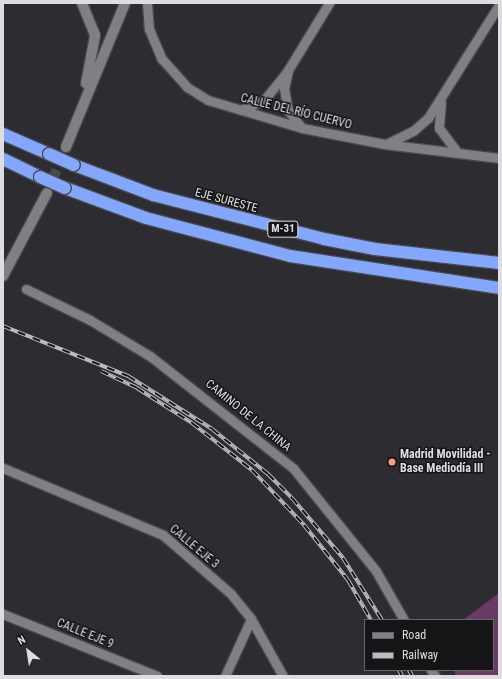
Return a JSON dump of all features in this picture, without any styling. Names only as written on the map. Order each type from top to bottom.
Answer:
[{"type":"highway","name":"EJE SURESTE","points":[[3,134],[74,165],[153,196],[317,238],[375,249],[499,263]]},
{"type":"highway","name":"M-31","points":[[3,159],[65,188],[146,218],[261,249],[312,261],[499,288]]},
{"type":"main road","points":[[70,136],[96,46],[94,26],[82,3]]},
{"type":"main road","points":[[66,147],[125,3]]},
{"type":"main road","points":[[3,276],[47,194]]},
{"type":"street","name":"CALLE DEL RÍO CUERVO","points":[[146,3],[153,40],[169,70],[198,95],[240,111],[302,128],[384,144],[499,158]]},
{"type":"street","points":[[240,111],[264,100],[288,70],[329,3]]},
{"type":"street","points":[[384,144],[421,125],[442,100],[499,6]]},
{"type":"street","points":[[288,70],[285,104],[302,128]]},
{"type":"street","points":[[442,100],[439,128],[458,153]]},
{"type":"street","name":"CAMINO DE LA CHINA","points":[[26,290],[90,320],[150,356],[293,468],[376,571],[403,619]]},
{"type":"street","name":"CALLE EJE 3","points":[[4,469],[163,535],[231,594],[251,620],[283,676]]},
{"type":"street","name":"CALLE EJE 9","points":[[3,614],[157,676]]},
{"type":"street","points":[[225,676],[251,620]]},
{"type":"shaded area","points":[[499,593],[499,676],[456,676],[454,671],[494,671],[494,619],[464,619]]},
{"type":"tunnel","points":[[47,193],[66,147]]},
{"type":"railway","points":[[3,326],[128,376],[212,429],[268,474],[292,498],[343,558],[381,619]]},
{"type":"railway","points":[[101,371],[137,388],[192,423],[252,470],[304,525],[348,580],[370,619]]},
{"type":"railway","points":[[400,671],[402,676]]},
{"type":"railway","points":[[410,671],[412,676]]},
{"type":"place","name":"Madrid Movilidad - Base Mediodía III","points":[[392,462]]}]
